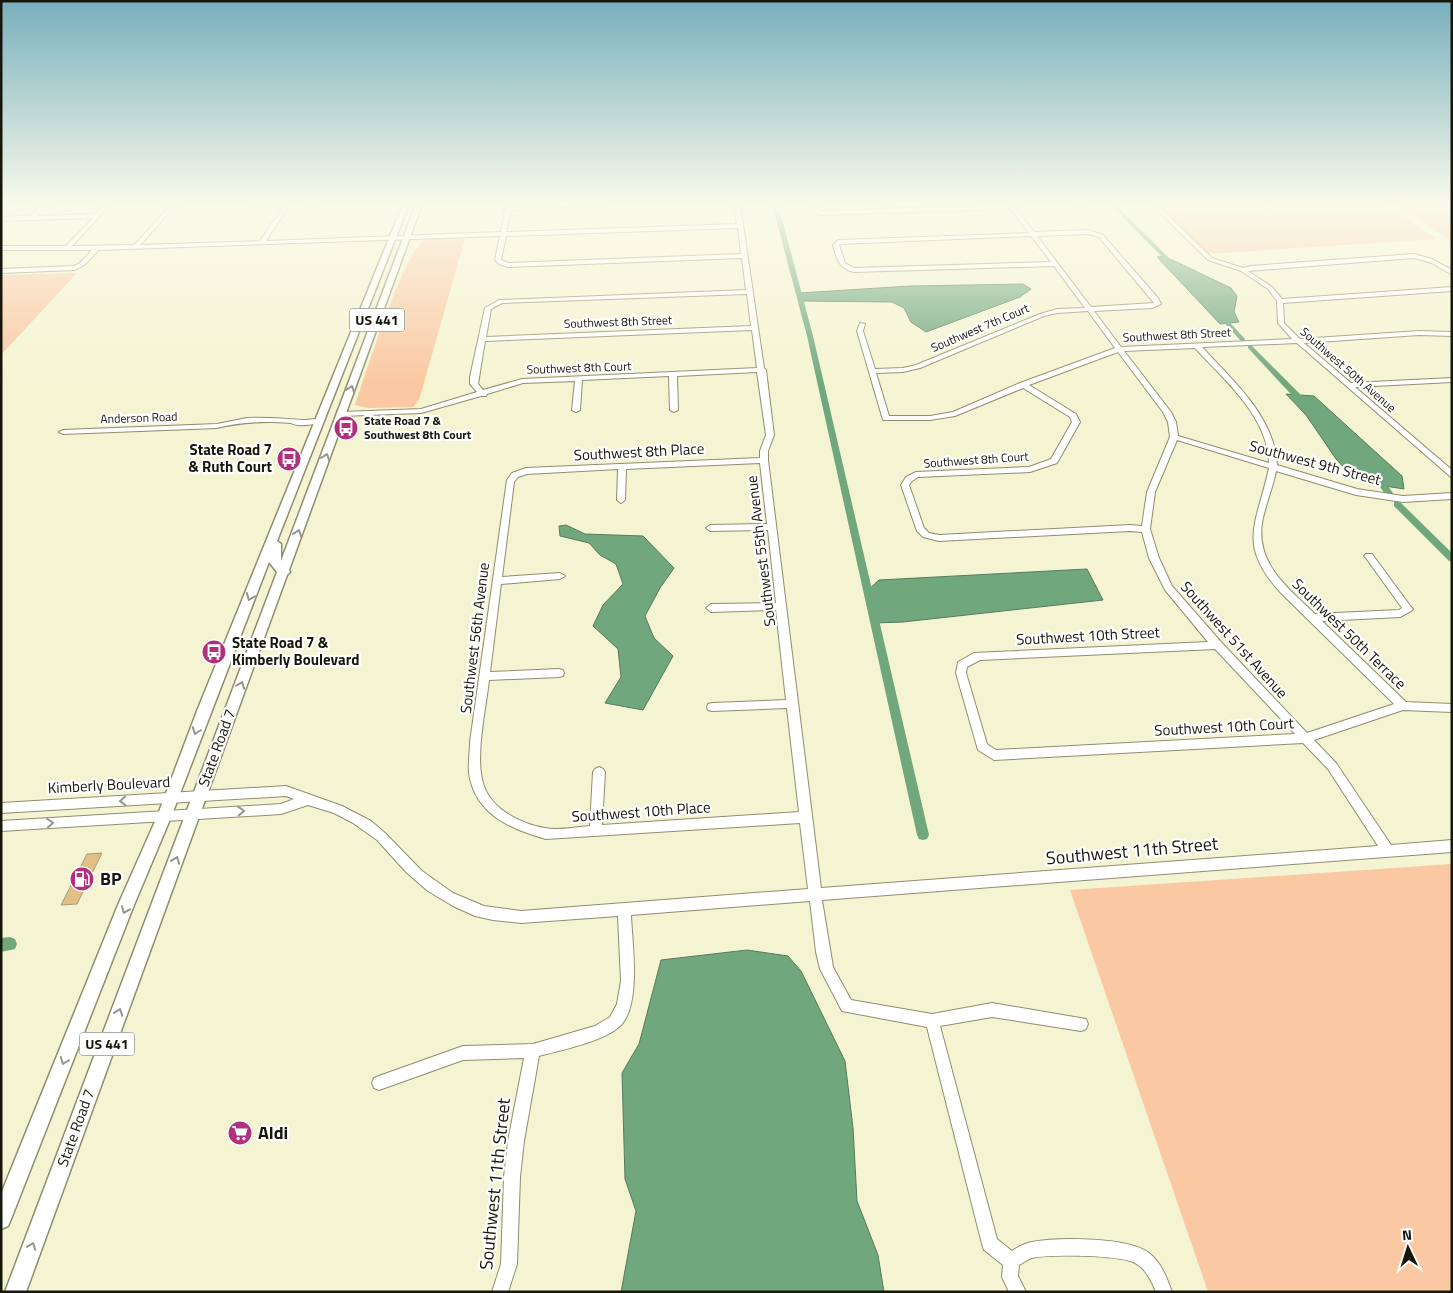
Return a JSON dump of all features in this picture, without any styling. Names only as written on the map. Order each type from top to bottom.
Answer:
[{"type":"main road","name":"State Road 7","points":[[1,1219],[123,913],[164,817],[382,264]]},
{"type":"main road","name":"State Road 7","points":[[14,1292],[397,264]]},
{"type":"main road","points":[[330,395],[332,409],[342,414]]},
{"type":"main road","points":[[320,420],[331,427],[334,435]]},
{"type":"main road","points":[[276,531],[273,560],[277,568],[284,572]]},
{"type":"street","points":[[1,271],[75,268],[81,264]]},
{"type":"street","points":[[506,264],[525,264]]},
{"type":"street","name":"Southwest 55th Avenue","points":[[745,264],[762,370],[770,435],[764,451],[764,460],[805,817],[816,896]]},
{"type":"street","points":[[841,264],[845,269],[854,270],[1044,264]]},
{"type":"street","points":[[1055,264],[1167,412],[1172,422],[1174,437]]},
{"type":"street","name":"Southwest 7th Court","points":[[872,371],[903,370],[918,367],[1042,315],[1057,311],[1152,306],[1158,304],[1156,299],[1126,264]]},
{"type":"street","points":[[1226,264],[1242,270],[1270,288],[1280,300],[1452,289]]},
{"type":"street","points":[[1242,270],[1302,264]]},
{"type":"street","points":[[1440,264],[1452,273]]},
{"type":"street","points":[[483,394],[474,384],[488,308],[501,301],[748,292]]},
{"type":"street","name":"Southwest 50th Avenue","points":[[1280,300],[1281,323],[1297,341],[1452,475]]},
{"type":"street","points":[[862,324],[860,331],[872,371]]},
{"type":"street","name":"Southwest 8th Street","points":[[482,339],[755,328]]},
{"type":"street","name":"Southwest 8th Street","points":[[872,371],[886,418],[930,418],[955,414],[980,405],[1022,385],[1119,348],[1297,341],[1419,333],[1452,334]]},
{"type":"street","name":"Southwest 50th Terrace","points":[[1196,345],[1261,422],[1269,441],[1273,466],[1255,531],[1260,557],[1282,590],[1403,706]]},
{"type":"street","name":"Southwest 8th Court","points":[[342,414],[421,411],[522,381],[762,370]]},
{"type":"street","points":[[673,375],[674,410]]},
{"type":"street","points":[[576,410],[579,378]]},
{"type":"street","points":[[1348,385],[1452,380]]},
{"type":"street","name":"Southwest 8th Court","points":[[1022,385],[1073,416],[1076,422],[1054,461],[1030,468],[916,475],[905,484],[920,529],[926,535],[939,538],[1130,528],[1146,529]]},
{"type":"street","name":"Anderson Road","points":[[62,432],[217,426],[224,428],[288,425],[320,420]]},
{"type":"street","name":"Southwest 9th Street","points":[[1174,437],[1356,492],[1403,499],[1452,496]]},
{"type":"street","name":"Southwest 51st Avenue","points":[[1174,437],[1151,492],[1146,529],[1154,558],[1168,588],[1217,645],[1332,766],[1387,850]]},
{"type":"street","name":"Southwest 8th Place","points":[[515,475],[526,471],[764,460]]},
{"type":"street","points":[[621,500],[622,467]]},
{"type":"street","name":"Southwest 56th Avenue","points":[[488,804],[480,792],[475,773],[476,742],[510,482],[515,475]]},
{"type":"street","points":[[710,528],[772,526]]},
{"type":"street","points":[[1313,618],[1400,613],[1408,609],[1369,556]]},
{"type":"street","points":[[498,581],[560,576]]},
{"type":"street","points":[[711,608],[782,606]]},
{"type":"street","name":"Southwest 10th Street","points":[[994,755],[982,747],[961,673],[962,664],[978,656],[1217,645]]},
{"type":"street","points":[[486,676],[559,673]]},
{"type":"street","points":[[712,708],[792,704]]},
{"type":"street","name":"Southwest 10th Court","points":[[994,755],[1305,738],[1403,706],[1452,708]]},
{"type":"street","points":[[596,831],[599,772]]},
{"type":"street","name":"Kimberly Boulevard","points":[[1,808],[286,791],[307,800],[330,806],[365,824],[385,839],[418,875],[451,900]]},
{"type":"street","points":[[1,826],[281,809],[307,800]]},
{"type":"street","name":"Southwest 10th Place","points":[[488,804],[506,820],[546,834],[805,817]]},
{"type":"street","name":"Southwest 11th Street","points":[[451,900],[484,912],[521,917],[1452,846]]},
{"type":"street","points":[[816,896],[827,969],[847,1006],[932,1021],[992,1010],[1081,1024]]},
{"type":"street","points":[[379,1083],[463,1053],[532,1051],[598,1032],[615,1022],[624,1006],[628,981],[624,910]]},
{"type":"street","points":[[932,1021],[990,1244],[1011,1261]]},
{"type":"street","name":"Southwest 11th Street","points":[[500,1292],[509,1264],[513,1168],[532,1051]]},
{"type":"street","points":[[1011,1261],[1028,1250],[1052,1246],[1108,1250],[1137,1255],[1153,1268],[1164,1292]]},
{"type":"street","points":[[1011,1261],[1010,1277],[1018,1292]]},
{"type":"shaded area","points":[[407,264],[458,264],[419,400],[413,407],[368,408],[355,405],[385,317]]},
{"type":"shaded area","points":[[1164,264],[1181,264],[1231,288],[1237,296],[1234,312],[1239,322],[1220,324]]},
{"type":"shaded area","points":[[77,273],[1,355],[1,275]]},
{"type":"shaded area","points":[[1023,284],[1031,289],[1020,297],[926,332],[911,322],[904,308],[892,302],[801,301],[799,293],[910,286]]},
{"type":"shaded area","points":[[1286,394],[1314,396],[1402,476],[1404,489],[1366,483],[1349,473],[1336,459],[1306,415]]},
{"type":"shaded area","points":[[566,525],[585,534],[643,536],[674,568],[660,588],[645,616],[654,638],[673,656],[643,710],[605,703],[621,677],[618,649],[593,626],[603,605],[623,584],[616,564],[600,555],[589,543],[560,536],[559,526]]},
{"type":"shaded area","points":[[1087,569],[1103,600],[903,622],[875,623],[868,590],[879,580]]},
{"type":"shaded area","points":[[1452,864],[1452,1292],[1208,1292],[1070,890]]},
{"type":"shaded area","points":[[747,950],[788,956],[801,971],[845,1061],[853,1128],[857,1201],[878,1255],[884,1292],[621,1292],[636,1211],[625,1179],[622,1073],[639,1044],[661,960]]},
{"type":"building","name":"BP","points":[[102,853],[77,904],[61,905],[87,854]]},
{"type":"waterway","points":[[791,264],[810,336],[923,835]]},
{"type":"waterway","points":[[1219,314],[1243,340]]},
{"type":"waterway","points":[[1250,347],[1305,404]]},
{"type":"waterway","points":[[1377,477],[1389,493]]},
{"type":"waterway","points":[[1397,504],[1452,559]]},
{"type":"waterway","points":[[1,945],[10,944]]},
{"type":"place","name":"State Road 7 & Southwest 8th Court","points":[[346,428]]},
{"type":"place","name":"State Road 7 & Ruth Court","points":[[289,459]]},
{"type":"place","name":"State Road 7 & Kimberly Boulevard","points":[[214,652]]},
{"type":"place","name":"BP","points":[[82,879]]},
{"type":"place","name":"Aldi","points":[[240,1133]]}]
